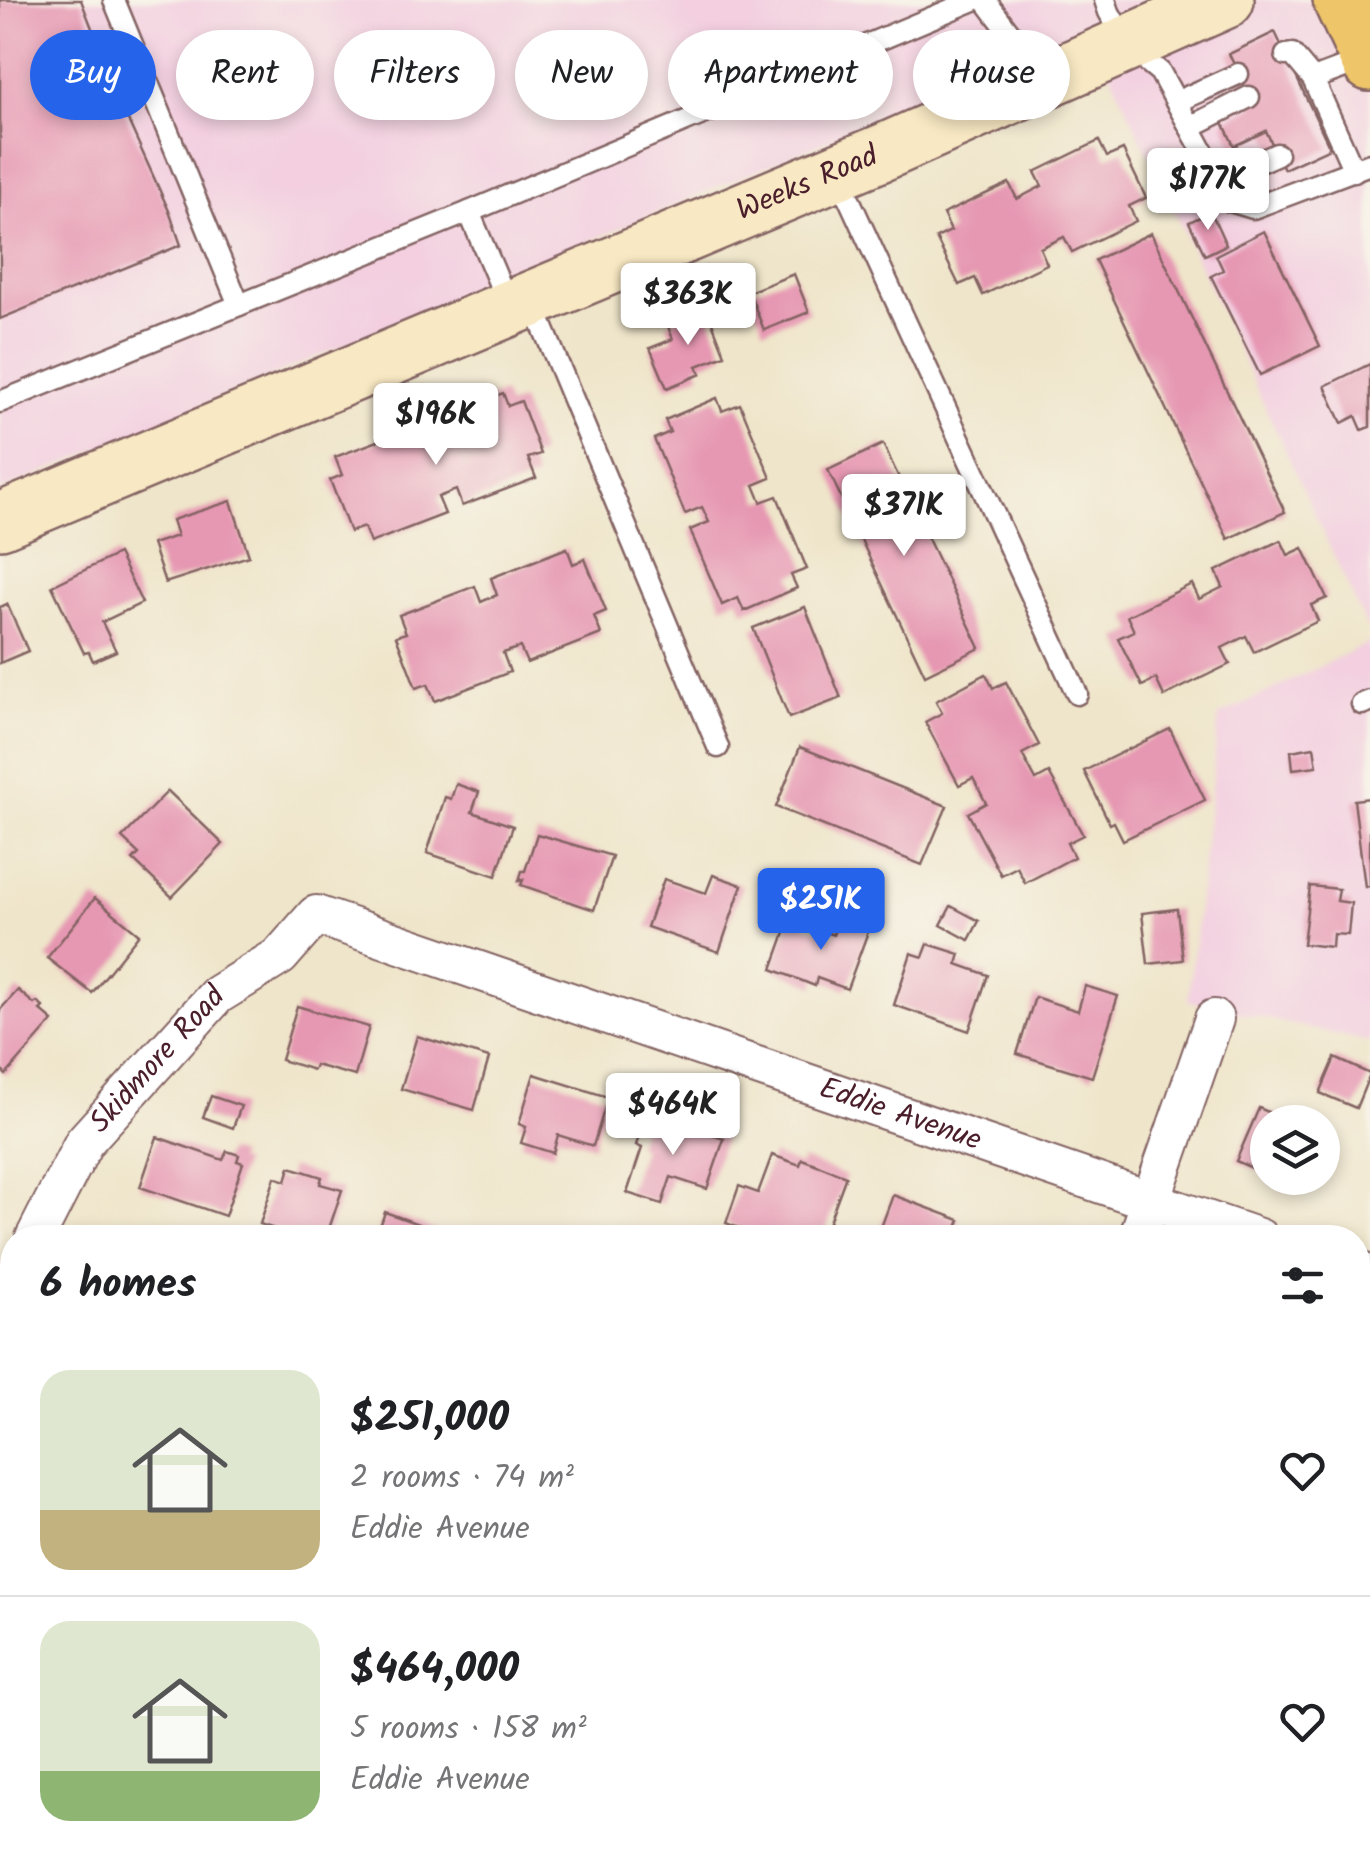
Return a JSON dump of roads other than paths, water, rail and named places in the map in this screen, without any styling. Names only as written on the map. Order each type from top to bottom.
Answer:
[{"type":"main road","points":[[1341,0],[1369,60]]},
{"type":"street","name":"Weeks Road","points":[[1070,60],[1116,22],[1226,0]]},
{"type":"street","name":"Weeks Road","points":[[0,521],[954,120]]},
{"type":"street","name":"Eddie Avenue","points":[[316,915],[1220,1225]]},
{"type":"street","name":"Skidmore Road","points":[[42,1225],[84,1142],[217,995],[280,956],[316,915]]},
{"type":"street","points":[[1142,1225],[1214,1019]]},
{"type":"lane","points":[[114,0],[238,305]]},
{"type":"lane","points":[[0,402],[469,212],[974,0]]},
{"type":"lane","points":[[985,0],[1008,30]]},
{"type":"lane","points":[[1116,22],[1160,72],[1230,201],[1253,208],[1362,167],[1329,131],[1292,54],[1286,55]]},
{"type":"lane","points":[[1305,79],[1369,60]]},
{"type":"lane","points":[[1176,102],[1238,74]]},
{"type":"lane","points":[[1190,127],[1250,97]]},
{"type":"lane","points":[[1219,180],[1277,154]]},
{"type":"lane","points":[[836,171],[1077,694]]},
{"type":"lane","points":[[469,212],[521,304],[718,747]]}]
